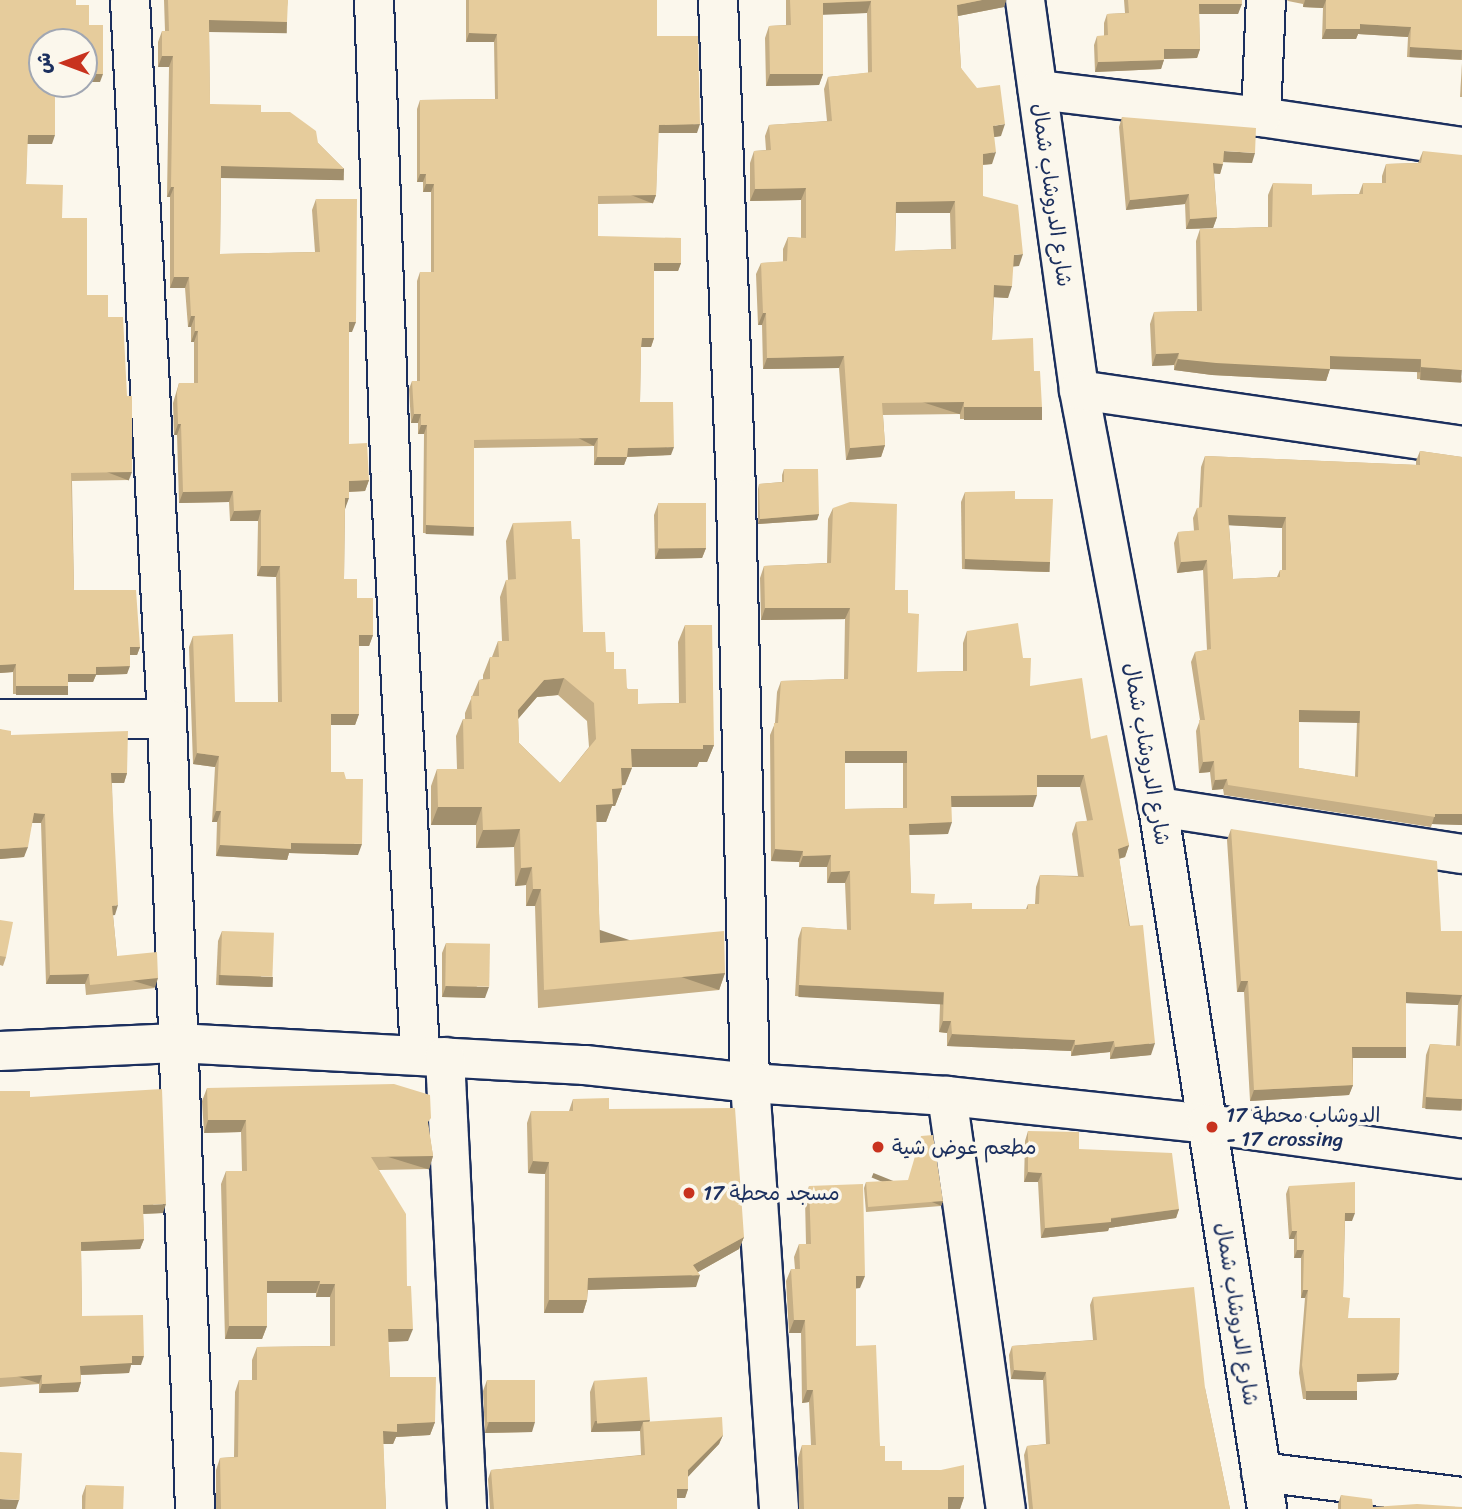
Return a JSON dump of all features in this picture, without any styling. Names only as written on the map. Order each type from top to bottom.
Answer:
[{"type":"street","points":[[130,0],[167,719],[195,1509]]},
{"type":"street","points":[[374,0],[391,488],[467,1509]]},
{"type":"street","points":[[718,0],[735,485],[750,1083],[779,1509]]},
{"type":"street","name":"شارع الدروشاب شمال","points":[[1025,0],[1079,390],[1157,807],[1267,1509]]},
{"type":"street","points":[[1261,117],[1266,0]]},
{"type":"street","points":[[1038,90],[1261,117],[1462,147]]},
{"type":"street","points":[[1079,390],[1462,446]]},
{"type":"street","points":[[0,719],[167,719]]},
{"type":"street","points":[[1157,807],[1462,854]]},
{"type":"street","points":[[0,1051],[177,1043],[585,1065],[750,1083],[947,1096],[1207,1124],[1462,1159]]},
{"type":"street","points":[[947,1096],[1006,1509]]},
{"type":"street","points":[[1261,1472],[1462,1497]]},
{"type":"building","points":[[0,0],[76,0],[76,5],[89,5],[89,25],[103,25],[103,74],[98,74],[98,28],[28,28],[28,98],[55,98],[55,135],[28,135],[26,184],[63,185],[62,218],[87,218],[87,295],[108,295],[108,317],[123,317],[127,396],[132,396],[132,472],[71,473],[74,590],[136,590],[140,647],[130,647],[130,666],[96,667],[96,674],[68,674],[68,686],[16,686],[16,664],[0,665]]},
{"type":"building","points":[[168,0],[288,0],[287,22],[209,20],[210,104],[261,105],[261,112],[290,112],[316,131],[318,143],[344,169],[221,166],[220,254],[320,252],[316,199],[357,199],[356,322],[349,322],[349,444],[367,443],[369,480],[349,481],[349,498],[345,498],[344,579],[357,579],[357,598],[373,598],[373,635],[359,635],[359,714],[331,714],[331,772],[344,772],[346,779],[363,779],[362,844],[291,843],[291,849],[220,845],[221,811],[216,811],[219,756],[197,753],[193,636],[233,634],[235,702],[282,702],[280,566],[261,566],[261,510],[234,511],[233,491],[183,492],[177,392],[179,383],[198,383],[198,331],[195,331],[195,316],[191,316],[189,277],[174,277],[174,187],[171,187],[173,56],[162,56],[162,31],[169,31]]},
{"type":"building","points":[[469,0],[657,0],[657,36],[698,36],[700,124],[659,125],[656,195],[598,196],[598,236],[681,238],[681,263],[654,263],[654,338],[642,338],[641,348],[640,402],[673,402],[674,447],[628,448],[627,457],[597,457],[598,438],[474,440],[474,527],[426,525],[427,425],[421,425],[421,414],[414,414],[412,381],[420,381],[420,272],[434,272],[434,184],[426,184],[426,174],[420,174],[420,100],[498,99],[497,34],[469,33]]},
{"type":"building","points":[[790,0],[982,0],[957,5],[961,68],[977,88],[1000,85],[1005,124],[993,126],[996,152],[983,154],[983,196],[1018,205],[1023,254],[1014,255],[1012,286],[994,285],[992,340],[1033,338],[1034,371],[1040,371],[1042,407],[964,407],[964,402],[882,403],[885,445],[850,448],[844,356],[767,358],[761,263],[787,261],[788,237],[806,238],[806,188],[755,189],[754,151],[771,150],[769,125],[832,121],[828,77],[872,72],[871,1],[823,3],[823,74],[770,74],[769,26],[791,25]],"holes":[[[955,201],[956,249],[895,251],[896,202]]]},
{"type":"building","points":[[1128,0],[1242,0],[1242,4],[1199,4],[1200,49],[1164,49],[1164,60],[1098,62],[1097,36],[1108,35],[1107,14],[1129,13]]},
{"type":"building","points":[[1326,0],[1462,0],[1462,50],[1410,47],[1411,27],[1360,24],[1360,29],[1326,29]]},
{"type":"building","points":[[1122,117],[1256,128],[1255,153],[1224,151],[1223,164],[1213,163],[1217,217],[1190,219],[1189,194],[1130,200]]},
{"type":"building","points":[[1423,151],[1462,155],[1462,370],[1421,367],[1421,359],[1330,356],[1330,369],[1216,363],[1178,359],[1179,353],[1156,354],[1154,312],[1202,311],[1200,229],[1272,227],[1273,183],[1312,184],[1312,195],[1363,194],[1363,183],[1386,183],[1386,164],[1421,163]]},
{"type":"building","points":[[1420,451],[1462,457],[1462,814],[1435,814],[1435,817],[1228,785],[1227,779],[1215,780],[1214,761],[1203,762],[1199,720],[1205,720],[1195,652],[1211,649],[1207,560],[1181,562],[1178,532],[1199,530],[1197,508],[1202,507],[1205,456],[1420,465]],"holes":[[[1228,515],[1286,517],[1286,570],[1280,570],[1280,577],[1233,579]],[[1299,710],[1360,711],[1358,777],[1299,768]]]},
{"type":"building","points":[[784,469],[818,469],[819,514],[760,519],[759,484],[784,482]]},
{"type":"building","points":[[1015,491],[1015,499],[1053,499],[1050,562],[965,559],[965,492]]},
{"type":"building","points":[[850,502],[897,504],[895,590],[908,590],[908,613],[919,614],[917,672],[967,671],[967,631],[1018,623],[1023,658],[1031,658],[1030,686],[1082,678],[1091,739],[1107,735],[1129,845],[1118,849],[1129,926],[1143,925],[1155,1043],[1115,1047],[1114,1041],[1075,1045],[1075,1040],[952,1034],[951,1021],[943,1021],[944,992],[799,985],[802,927],[851,930],[850,871],[831,872],[831,855],[803,856],[803,851],[775,849],[774,723],[778,723],[781,681],[848,679],[850,608],[765,608],[764,566],[831,563],[833,508]],"holes":[[[845,751],[907,751],[907,808],[845,809]],[[1037,775],[1084,775],[1093,820],[1076,822],[1084,877],[1040,875],[1039,904],[1028,904],[1028,909],[972,909],[972,903],[934,904],[935,894],[911,893],[909,824],[952,822],[951,796],[1037,795]]]},
{"type":"building","points":[[658,503],[706,503],[706,548],[658,548]]},
{"type":"building","points":[[571,521],[572,539],[580,539],[583,632],[605,632],[606,652],[614,652],[614,669],[626,669],[627,689],[638,689],[638,704],[686,703],[685,625],[712,625],[714,745],[703,745],[703,749],[631,749],[632,768],[621,768],[622,788],[612,789],[613,804],[596,805],[600,943],[724,931],[725,973],[544,990],[541,889],[533,889],[532,867],[521,868],[520,829],[483,830],[482,807],[438,807],[437,769],[464,769],[463,719],[472,719],[471,696],[479,696],[479,680],[490,679],[490,657],[499,657],[498,641],[509,641],[506,580],[516,579],[513,523]],"holes":[[[564,678],[594,703],[596,739],[560,783],[519,743],[518,710],[544,680]]]},
{"type":"building","points":[[0,729],[11,731],[11,735],[128,731],[127,773],[111,773],[118,905],[112,906],[117,956],[157,952],[158,978],[90,985],[89,974],[50,975],[45,814],[34,813],[28,847],[0,849]]},
{"type":"building","points":[[1231,829],[1437,861],[1441,931],[1462,931],[1462,995],[1406,992],[1406,1047],[1352,1047],[1353,1085],[1254,1090],[1248,981],[1241,981]]},
{"type":"building","points":[[0,920],[13,922],[6,957],[0,956]]},
{"type":"building","points":[[222,931],[274,933],[272,977],[220,975]]},
{"type":"building","points":[[446,943],[490,944],[489,987],[445,986]]},
{"type":"building","points":[[1462,995],[1462,1099],[1426,1097],[1430,1044],[1460,1046]]},
{"type":"building","points":[[394,1084],[430,1095],[431,1118],[428,1122],[433,1156],[371,1157],[406,1214],[407,1286],[411,1286],[413,1329],[388,1329],[390,1377],[436,1377],[435,1422],[397,1424],[397,1432],[383,1431],[386,1509],[221,1509],[220,1458],[238,1457],[239,1380],[257,1380],[257,1347],[335,1346],[335,1284],[320,1284],[320,1281],[267,1281],[267,1326],[229,1326],[226,1171],[247,1171],[246,1120],[208,1120],[207,1088]]},
{"type":"building","points":[[162,1089],[166,1204],[143,1205],[144,1239],[81,1242],[82,1316],[143,1315],[144,1356],[132,1356],[132,1363],[80,1366],[81,1382],[42,1384],[42,1375],[0,1378],[0,1091],[30,1091],[30,1097]]},
{"type":"building","points":[[609,1098],[609,1109],[735,1108],[744,1237],[693,1265],[700,1275],[588,1278],[587,1300],[549,1300],[549,1162],[533,1161],[531,1111],[573,1111],[573,1099]]},
{"type":"building","points":[[1028,1131],[1079,1132],[1079,1149],[1172,1153],[1179,1209],[1111,1218],[1111,1222],[1045,1228],[1042,1173],[1028,1172]]},
{"type":"building","points":[[933,1135],[943,1201],[868,1207],[866,1182],[908,1180],[921,1136]]},
{"type":"building","points":[[1355,1182],[1355,1213],[1345,1213],[1343,1297],[1350,1298],[1348,1318],[1400,1318],[1399,1373],[1357,1374],[1357,1391],[1306,1391],[1302,1365],[1308,1290],[1303,1290],[1304,1250],[1297,1250],[1297,1231],[1292,1231],[1289,1186]]},
{"type":"building","points":[[863,1184],[865,1276],[856,1276],[856,1346],[876,1345],[880,1446],[885,1446],[885,1461],[902,1461],[902,1470],[941,1470],[964,1465],[964,1497],[948,1497],[948,1509],[804,1509],[802,1445],[816,1445],[813,1390],[807,1390],[805,1320],[794,1320],[791,1269],[800,1269],[799,1244],[811,1244],[809,1186]]},
{"type":"building","points":[[1194,1287],[1205,1388],[1230,1509],[1033,1509],[1027,1446],[1050,1444],[1046,1372],[1014,1370],[1012,1346],[1097,1340],[1093,1297]]},
{"type":"building","points":[[647,1377],[650,1420],[597,1424],[594,1381]]},
{"type":"building","points":[[487,1380],[535,1380],[535,1422],[487,1422]]},
{"type":"building","points":[[722,1417],[723,1435],[688,1470],[688,1489],[677,1489],[677,1509],[494,1509],[491,1470],[645,1455],[643,1422]]},
{"type":"building","points":[[0,1452],[22,1453],[20,1500],[0,1499]]},
{"type":"building","points":[[86,1485],[124,1486],[123,1509],[85,1509]]},
{"type":"building","points":[[1341,1495],[1372,1499],[1373,1507],[1417,1504],[1462,1509],[1341,1509]]},
{"type":"place","name":"الدوشاب محطة 17 - 17 crossing","points":[[1212,1127]]},
{"type":"place","name":"مطعم عوض شية","points":[[878,1147]]},
{"type":"place","name":"مسجد محطة 17","points":[[689,1193]]}]
